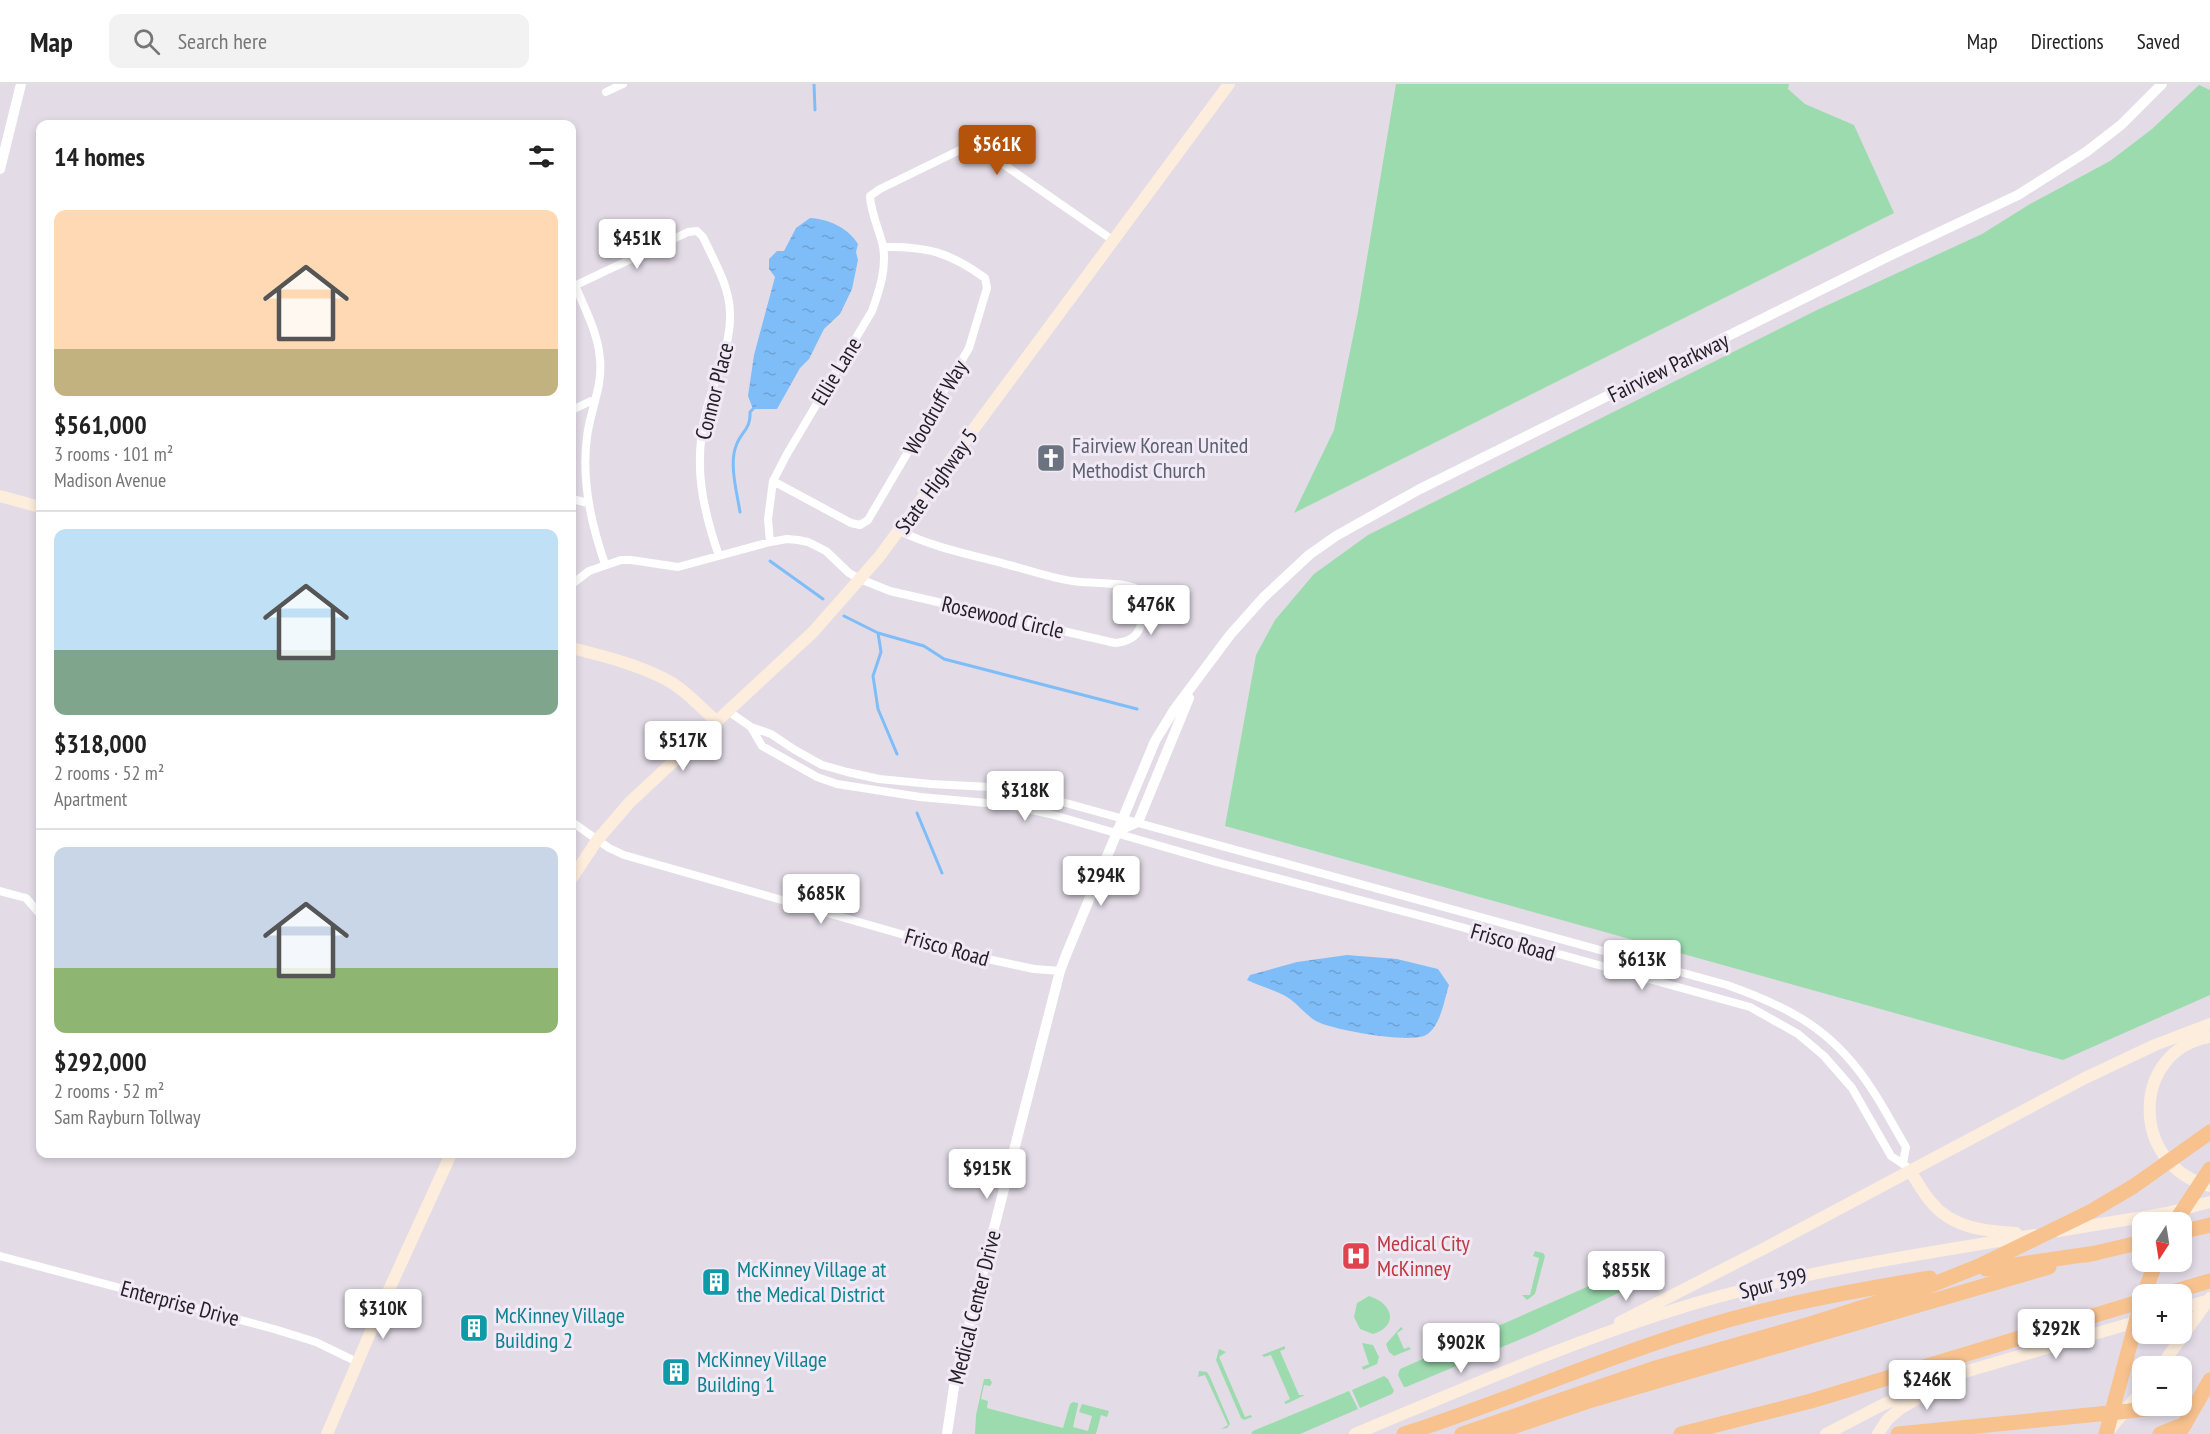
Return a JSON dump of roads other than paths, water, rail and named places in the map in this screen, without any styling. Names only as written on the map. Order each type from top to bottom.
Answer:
[{"type":"highway","points":[[1462,1434],[1652,1369],[1810,1324],[1924,1288],[1979,1266],[2038,1239],[2134,1186],[2210,1132]]},
{"type":"highway","points":[[2182,1212],[2210,1169]]},
{"type":"highway","points":[[2192,1230],[2208,1226]]},
{"type":"highway","points":[[1491,1434],[1634,1388],[2132,1244]]},
{"type":"highway","points":[[1404,1434],[1455,1418],[1680,1334],[1737,1317],[1807,1299],[2096,1253]]},
{"type":"highway","points":[[2192,1286],[2210,1281]]},
{"type":"highway","points":[[1681,1434],[1811,1401],[2132,1304]]},
{"type":"highway","points":[[2107,1434],[2132,1339]]},
{"type":"highway","points":[[2160,1434],[2182,1429],[2210,1380]]},
{"type":"highway","points":[[2192,1399],[2210,1394]]},
{"type":"highway","points":[[1722,1434],[1811,1401]]},
{"type":"highway","points":[[1898,1434],[2132,1411]]},
{"type":"main road","name":"State Highway 5","points":[[576,872],[598,839],[642,789],[813,632],[900,531],[1229,84]]},
{"type":"main road","points":[[0,496],[36,506]]},
{"type":"main road","points":[[576,649],[621,661],[662,677],[684,691],[716,722]]},
{"type":"main road","points":[[1578,1344],[1907,1167],[2085,1078],[2155,1045],[2210,1024]]},
{"type":"main road","points":[[2210,1036],[2180,1050],[2162,1069],[2154,1084],[2149,1120],[2154,1138],[2170,1164],[2197,1183],[2210,1186]]},
{"type":"main road","points":[[327,1434],[449,1158]]},
{"type":"main road","points":[[1907,1167],[1930,1202],[1943,1215],[1958,1223],[1975,1229],[2035,1235]]},
{"type":"main road","name":"Spur 399","points":[[1355,1434],[1473,1384],[1668,1311],[1774,1282],[1867,1262],[2167,1213],[2210,1202]]},
{"type":"main road","points":[[2192,1305],[2210,1299]]},
{"type":"main road","points":[[2168,1356],[2210,1299]]},
{"type":"main road","points":[[1826,1434],[1882,1405],[1961,1373],[2132,1322]]},
{"type":"main road","points":[[1878,1434],[1887,1420],[1901,1408],[1961,1373]]},
{"type":"main road","points":[[2107,1434],[2132,1403]]},
{"type":"street","points":[[0,170],[21,84]]},
{"type":"street","points":[[606,92],[623,84]]},
{"type":"street","name":"Fairview Parkway","points":[[1060,971],[1115,832],[1155,741],[1174,710],[1224,641],[1263,598],[1309,555],[1336,536],[1418,490],[1889,256],[2018,195],[2086,152],[2121,125],[2162,84]]},
{"type":"street","name":"Ellie Lane","points":[[770,542],[768,519],[774,481],[787,454],[872,311],[880,289],[884,265],[883,247],[870,196],[964,148],[975,147],[1114,241]]},
{"type":"street","name":"Connor Place","points":[[576,285],[688,232],[697,231],[703,237],[727,292],[730,314],[728,335],[706,412],[700,447],[699,476],[704,507],[719,556]]},
{"type":"street","name":"Woodruff Way","points":[[774,481],[851,523],[860,525],[868,520],[969,348],[987,288],[985,278],[944,254],[913,247],[883,247]]},
{"type":"street","points":[[576,293],[597,339],[601,360],[600,380],[587,437],[588,503],[595,536],[605,564]]},
{"type":"street","points":[[576,408],[595,399]]},
{"type":"street","points":[[576,500],[588,503]]},
{"type":"street","name":"Rosewood Circle","points":[[860,579],[890,591],[1115,643],[1134,637],[1141,627],[1146,611],[1146,600],[1144,593],[1132,586],[1063,579],[924,542],[900,531]]},
{"type":"street","points":[[576,581],[605,564],[631,560],[678,567],[788,539],[818,546],[849,573],[860,579]]},
{"type":"street","name":"Fairview Parkway","points":[[1137,822],[1198,679]]},
{"type":"street","points":[[728,711],[751,727],[771,734],[822,765],[879,779],[990,787],[1033,794],[1756,995],[1799,1016],[1827,1035],[1843,1051],[1874,1092],[1906,1147],[1907,1167]]},
{"type":"street","name":"Frisco Road","points":[[751,727],[762,746],[817,777],[837,784],[929,798],[1009,805],[1050,814],[1286,881],[1750,1007],[1798,1034],[1824,1056],[1852,1088],[1891,1156],[1907,1167]]},
{"type":"street","points":[[929,798],[931,784]]},
{"type":"street","points":[[1115,832],[1137,822]]},
{"type":"street","name":"Frisco Road","points":[[576,825],[609,848],[624,855],[992,960],[1034,969],[1060,971]]},
{"type":"street","points":[[1286,881],[1290,865]]},
{"type":"street","points":[[0,891],[26,898],[36,909]]},
{"type":"street","points":[[1503,939],[1507,924]]},
{"type":"street","name":"Medical Center Drive","points":[[947,1434],[955,1380],[1060,971]]},
{"type":"street","points":[[1750,1007],[1756,995]]},
{"type":"street","name":"Enterprise Drive","points":[[0,1256],[274,1329],[316,1342],[357,1362]]},
{"type":"water","points":[[810,218],[837,225],[849,233],[858,244],[856,252],[858,260],[852,289],[840,314],[824,329],[809,359],[800,368],[777,409],[753,409],[748,396],[754,355],[775,277],[769,269],[769,259],[777,251],[784,251],[796,228]]},
{"type":"water","points":[[1347,955],[1397,959],[1438,969],[1449,985],[1439,1019],[1431,1031],[1426,1035],[1405,1038],[1372,1035],[1327,1025],[1314,1020],[1285,996],[1247,980],[1250,975],[1297,962]]},
{"type":"waterway","points":[[814,84],[815,110]]},
{"type":"waterway","points":[[740,512],[734,479],[734,453],[753,409]]},
{"type":"waterway","points":[[770,561],[823,599]]},
{"type":"waterway","points":[[844,616],[878,633],[881,652],[873,676],[878,709],[897,754]]},
{"type":"waterway","points":[[878,633],[924,646],[944,659],[1137,709]]},
{"type":"waterway","points":[[917,813],[942,873]]},
{"type":"place","name":"Fairview Korean United Methodist Church","points":[[1051,458]]},
{"type":"place","name":"Medical City McKinney","points":[[1356,1256]]},
{"type":"place","name":"McKinney Village at the Medical District","points":[[716,1282]]},
{"type":"place","name":"McKinney Village Building 2","points":[[474,1328]]},
{"type":"place","name":"McKinney Village Building 1","points":[[676,1372]]}]
